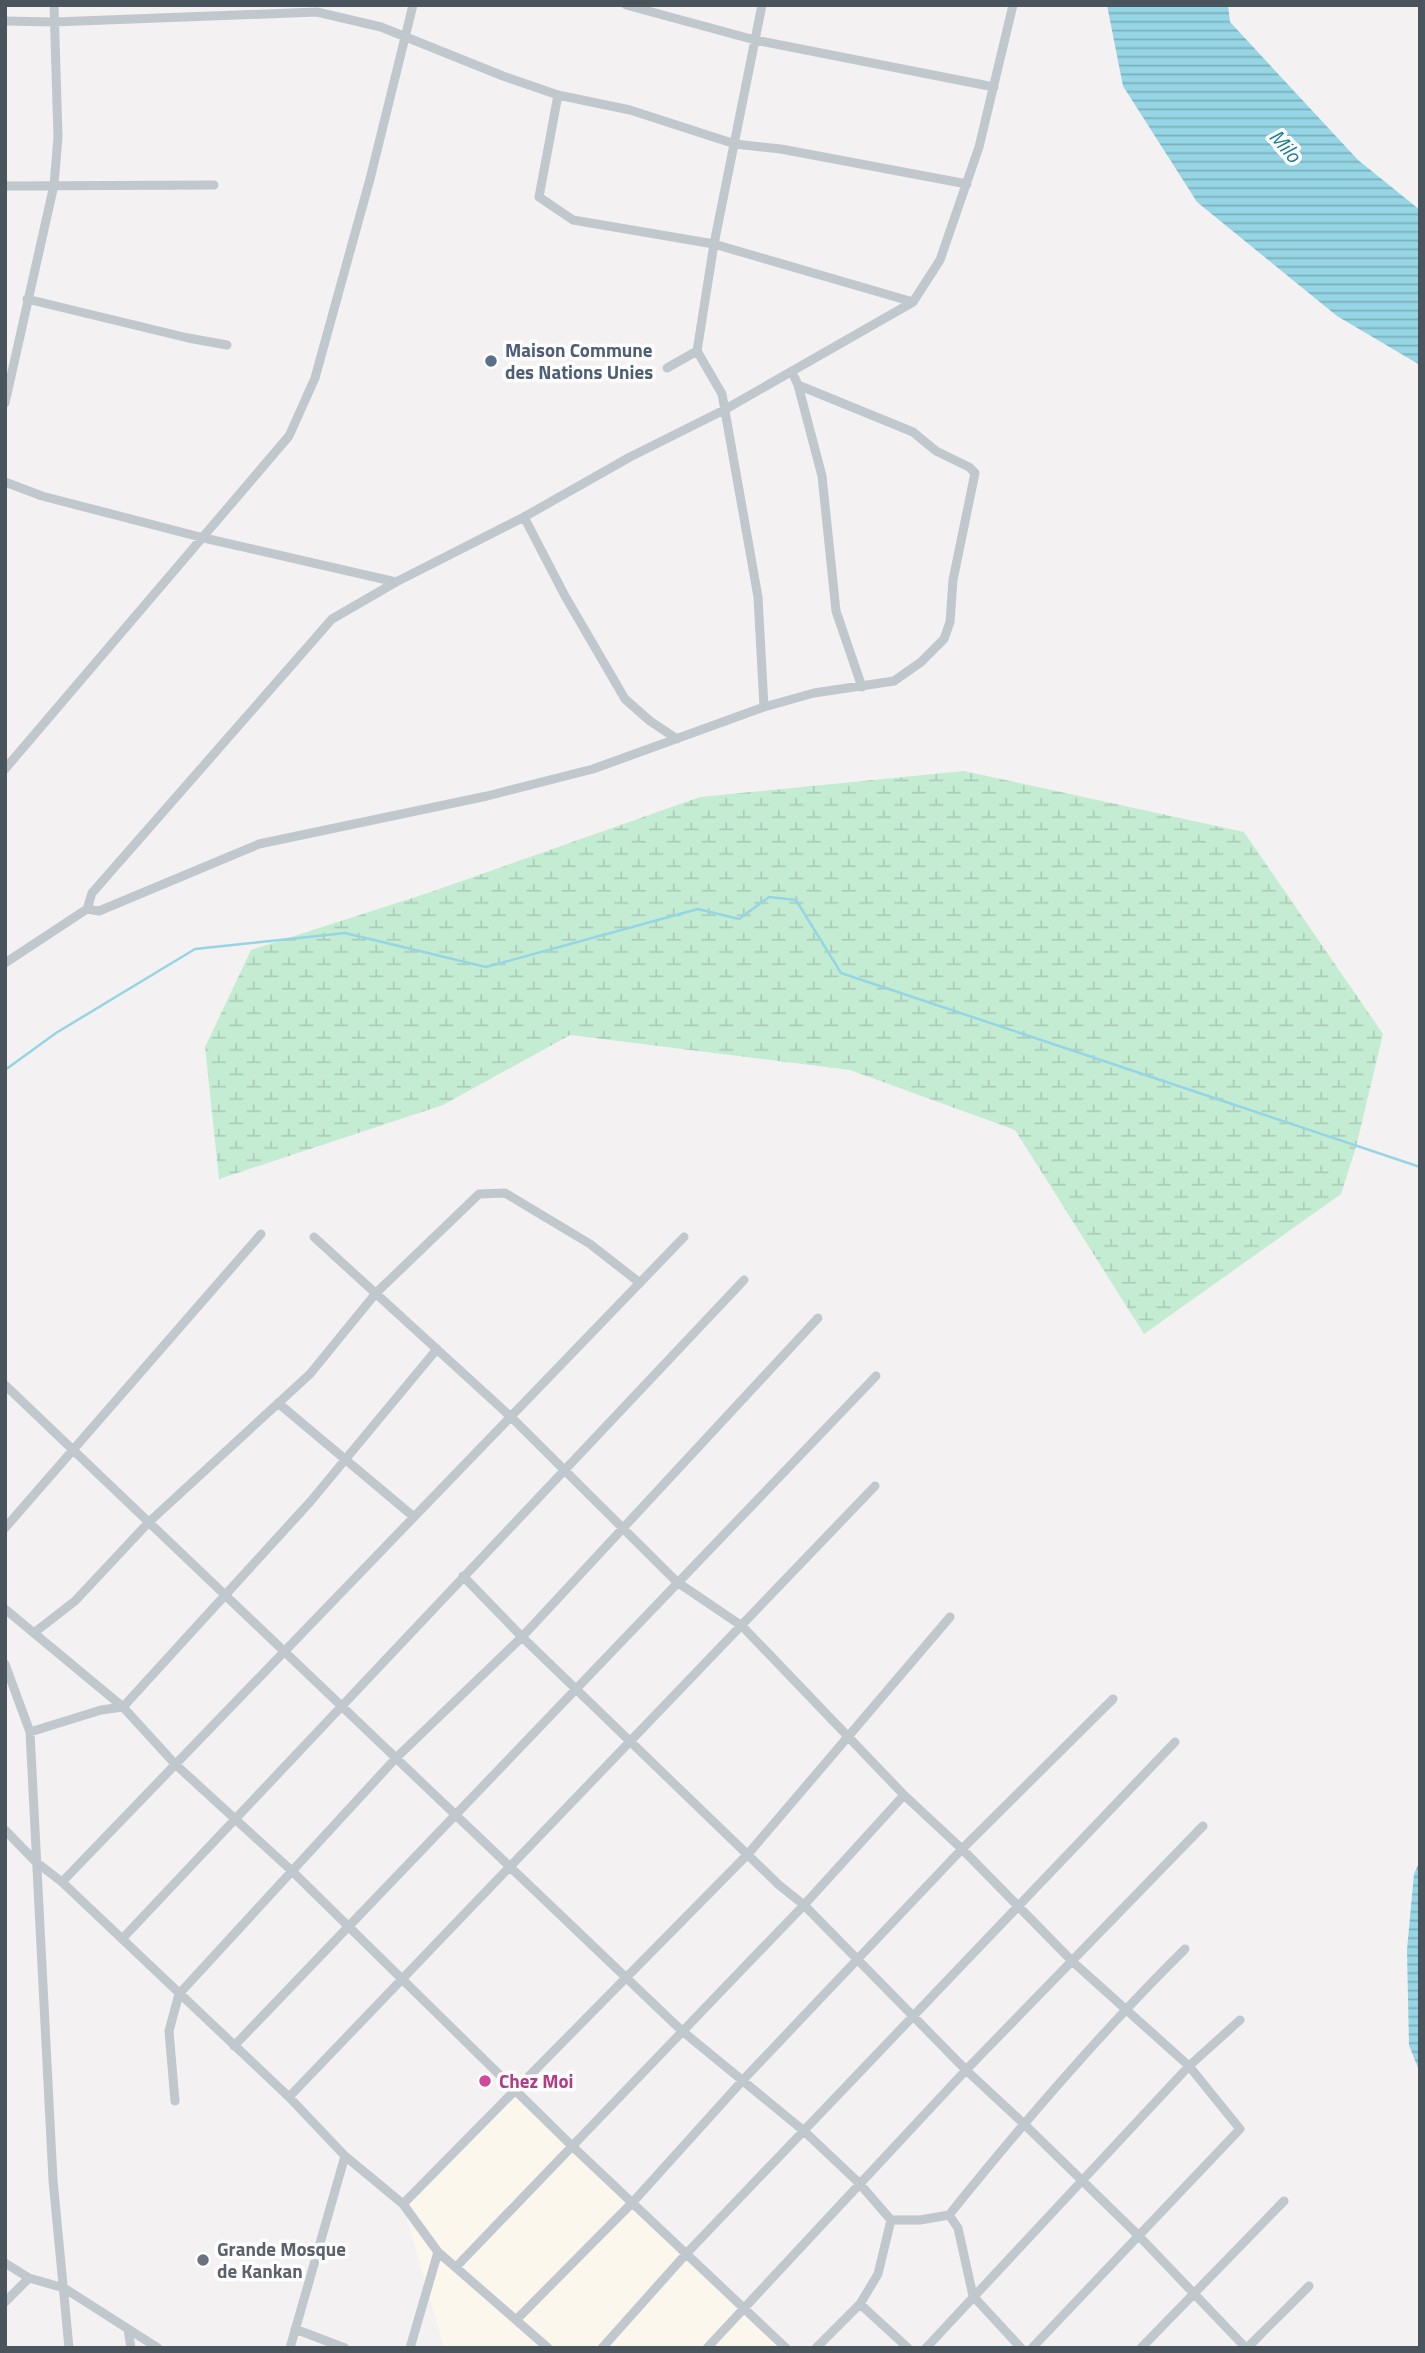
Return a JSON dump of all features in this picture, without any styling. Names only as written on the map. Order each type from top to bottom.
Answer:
[{"type":"street","points":[[5,403],[54,185],[58,138],[54,5]]},
{"type":"street","points":[[5,769],[289,436],[315,378],[370,179],[412,5]]},
{"type":"street","points":[[626,5],[755,40],[994,87]]},
{"type":"street","points":[[762,5],[714,243],[697,351],[722,394],[758,597],[764,707]]},
{"type":"street","points":[[5,963],[87,909],[92,893],[332,619],[630,457],[724,410],[914,302],[940,260],[967,184],[979,147],[1013,5]]},
{"type":"street","points":[[5,21],[54,22],[317,8],[381,27],[558,95],[631,110],[735,144],[780,149],[967,184]]},
{"type":"street","points":[[558,95],[539,197],[573,220],[714,243],[914,302]]},
{"type":"street","points":[[5,186],[214,185]]},
{"type":"street","points":[[27,299],[227,345]]},
{"type":"street","points":[[667,368],[697,351]]},
{"type":"street","points":[[792,372],[798,385],[822,476],[836,611],[862,687]]},
{"type":"street","points":[[87,909],[99,911],[259,844],[593,769],[764,707],[814,693],[894,681],[921,662],[944,639],[950,622],[953,580],[975,472],[936,450],[913,432],[798,385]]},
{"type":"street","points":[[5,482],[42,496],[204,538],[396,582]]},
{"type":"street","points":[[524,517],[565,596],[625,699],[650,721],[677,739]]},
{"type":"street","points":[[35,1633],[75,1601],[149,1522],[310,1374],[376,1293],[479,1194],[505,1193],[590,1244],[640,1283]]},
{"type":"street","points":[[5,1528],[261,1234]]},
{"type":"street","points":[[314,1237],[511,1417],[677,1581],[742,1626],[905,1795],[1020,1906],[1073,1962],[1188,2066],[1240,2129],[1032,2348]]},
{"type":"street","points":[[62,1882],[684,1237]]},
{"type":"street","points":[[121,1939],[744,1280]]},
{"type":"street","points":[[175,2101],[169,2032],[179,1994],[396,1758],[522,1637],[818,1318]]},
{"type":"street","points":[[30,1732],[101,1710],[123,1707],[310,1502],[438,1349]]},
{"type":"street","points":[[234,2046],[347,1925],[456,1815],[876,1376]]},
{"type":"street","points":[[5,1385],[681,2030],[804,2131],[859,2183],[891,2220],[949,2216],[1023,2123],[1126,2008],[1185,1949]]},
{"type":"street","points":[[278,1403],[414,1517]]},
{"type":"street","points":[[289,2097],[875,1486]]},
{"type":"street","points":[[463,1576],[522,1637],[779,1885],[804,1905],[966,2070],[1138,2235],[1247,2348],[1309,2286]]},
{"type":"street","points":[[5,1609],[123,1707],[175,1764],[292,1871],[516,2092],[786,2348]]},
{"type":"street","points":[[403,2204],[748,1854],[950,1617]]},
{"type":"street","points":[[5,1664],[30,1732],[53,2180],[69,2348]]},
{"type":"street","points":[[517,2319],[632,2203],[743,2080],[962,1849],[1113,1699]]},
{"type":"street","points":[[602,2348],[686,2254],[1175,1742]]},
{"type":"street","points":[[456,2267],[804,1905],[905,1795]]},
{"type":"street","points":[[707,2348],[966,2070],[1203,1826]]},
{"type":"street","points":[[5,1830],[289,2097],[345,2156],[403,2204],[438,2252],[548,2348]]},
{"type":"street","points":[[926,2348],[1188,2066],[1240,2020]]},
{"type":"street","points":[[290,2348],[345,2156]]},
{"type":"street","points":[[1141,2348],[1284,2201]]},
{"type":"street","points":[[949,2216],[958,2228],[973,2296],[1021,2348]]},
{"type":"street","points":[[816,2348],[860,2304],[877,2274],[891,2220]]},
{"type":"street","points":[[410,2348],[438,2252]]},
{"type":"street","points":[[5,2263],[30,2278],[64,2288],[158,2348]]},
{"type":"street","points":[[5,2302],[30,2278]]},
{"type":"street","points":[[860,2304],[908,2348]]},
{"type":"street","points":[[295,2329],[345,2348]]},
{"type":"street","points":[[128,2330],[131,2348]]},
{"type":"shaded area","points":[[516,2092],[781,2348],[444,2348],[403,2205]]},
{"type":"green space","points":[[964,771],[1244,832],[1383,1034],[1356,1147],[1341,1194],[1144,1334],[1015,1130],[850,1070],[570,1035],[443,1105],[219,1179],[205,1047],[251,950],[431,892],[700,797]]},
{"type":"water","name":"Milo","points":[[1107,5],[1228,5],[1230,22],[1358,160],[1420,210],[1420,365],[1337,316],[1197,202],[1123,86]]},
{"type":"water","points":[[1420,1860],[1420,2073],[1409,2045],[1407,1950],[1414,1874]]},
{"type":"waterway","points":[[5,1070],[56,1033],[195,949],[345,933],[486,967],[698,909],[739,919],[769,897],[796,900],[841,973],[1420,1167]]},
{"type":"place","name":"Maison Commune des Nations Unies","points":[[491,361]]},
{"type":"place","name":"Chez Moi","points":[[485,2081]]},
{"type":"place","name":"Grande Mosque de Kankan","points":[[203,2260]]}]
